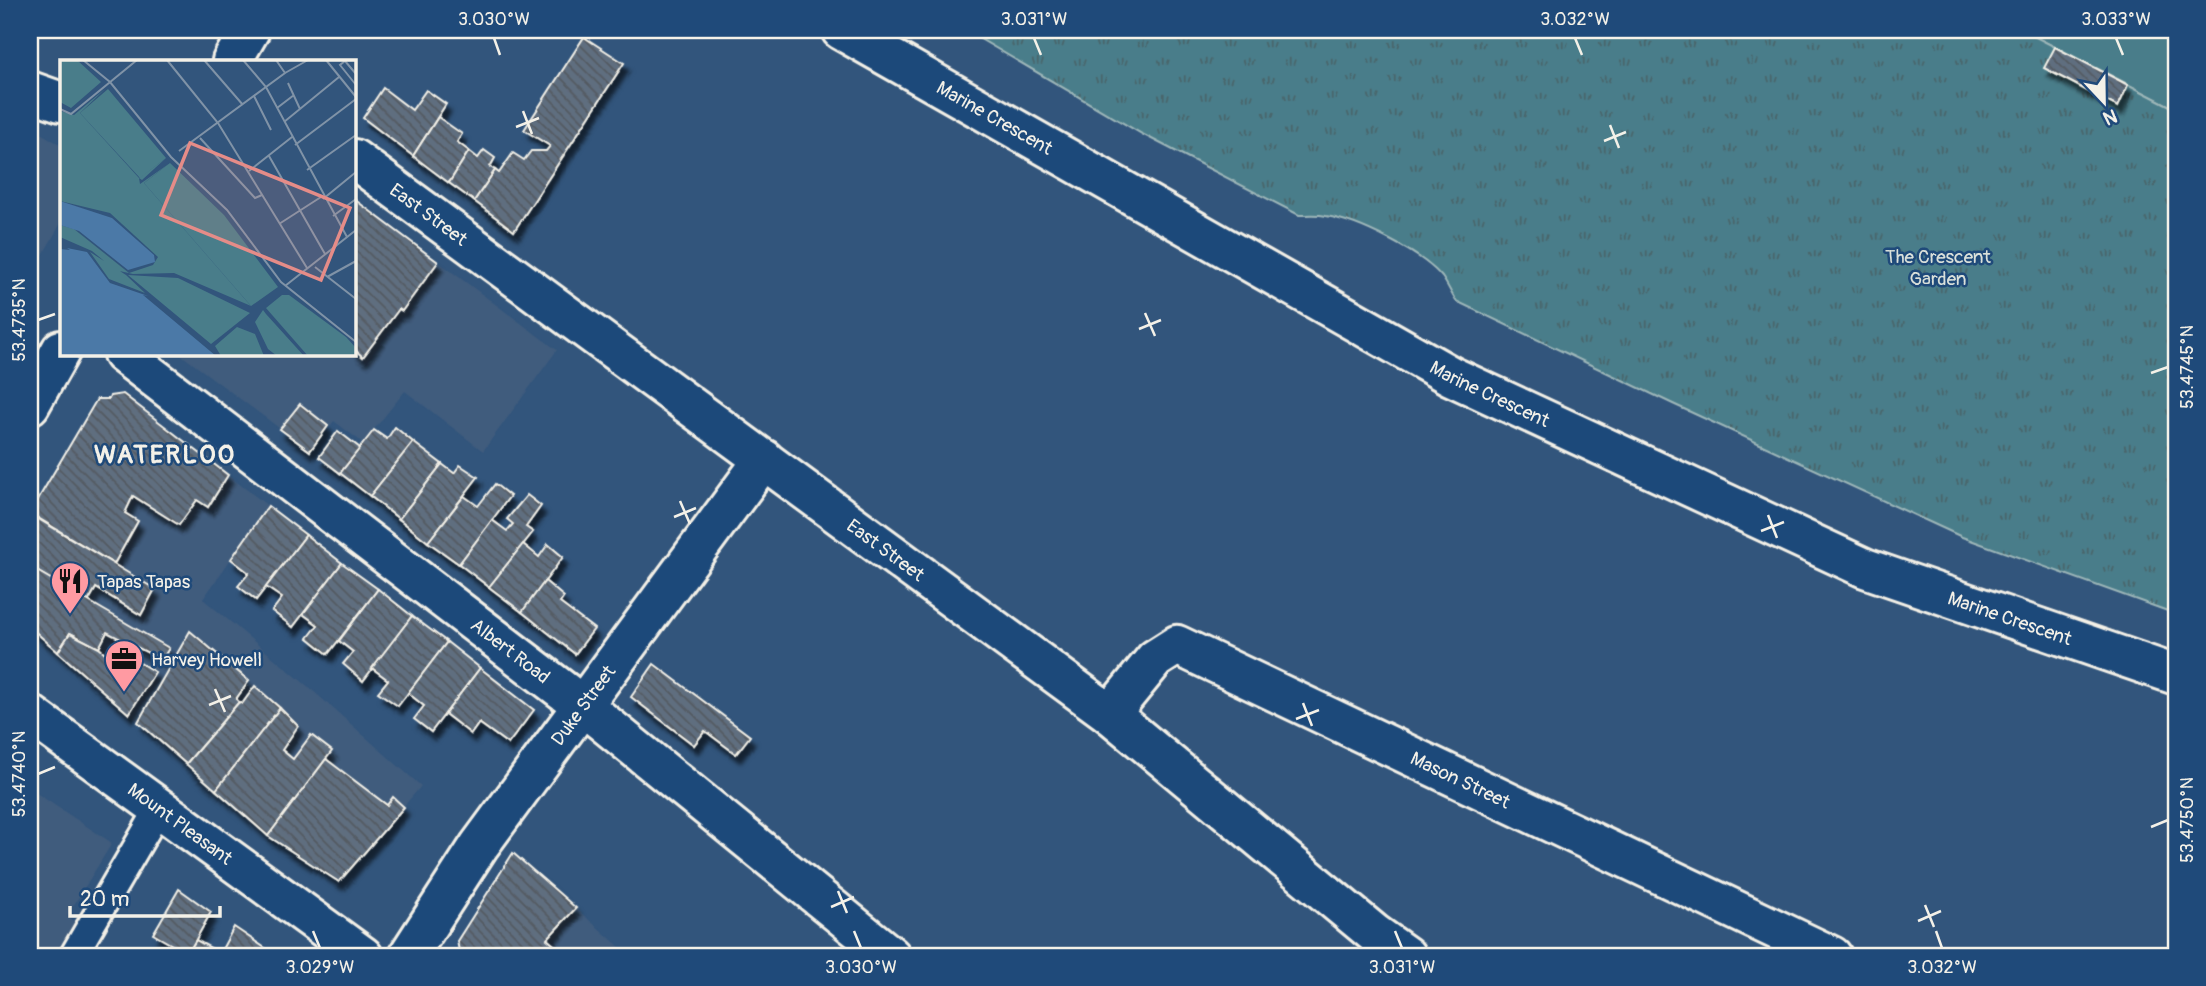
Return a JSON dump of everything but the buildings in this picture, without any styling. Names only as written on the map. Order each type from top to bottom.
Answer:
[{"type":"street","points":[[233,60],[250,30]]},
{"type":"street","name":"Marine Crescent","points":[[841,30],[1451,376],[1865,568],[2176,675]]},
{"type":"street","points":[[30,91],[60,102]]},
{"type":"street","name":"East Street","points":[[355,160],[1110,714],[1368,945],[1406,956]]},
{"type":"street","points":[[30,405],[60,352]]},
{"type":"street","name":"Albert Road","points":[[124,355],[582,705],[891,956]]},
{"type":"street","name":"Duke Street","points":[[408,956],[480,846],[764,459]]},
{"type":"street","name":"Mason Street","points":[[1110,714],[1155,659],[1177,645],[1832,956]]},
{"type":"street","name":"Mount Pleasant","points":[[30,714],[363,956]]},
{"type":"lane","points":[[73,956],[160,807]]},
{"type":"shaded area","points":[[30,127],[60,144],[60,225],[30,277]]},
{"type":"shaded area","points":[[355,200],[557,350],[483,451],[405,391],[363,443],[334,421],[310,451],[181,355],[355,355]]},
{"type":"shaded area","points":[[123,394],[268,506],[203,599],[421,786],[339,882],[268,836],[30,627],[30,513],[97,399]]},
{"type":"shaded area","points":[[30,789],[112,843],[67,916],[76,923],[57,956],[30,956]]},
{"type":"shaded area","points":[[513,853],[629,955],[460,956],[457,941]]},
{"type":"green space","name":"The Crescent Garden","points":[[965,30],[2022,30],[2176,109],[2176,614],[1962,537],[1456,301],[1442,277],[1405,248],[1339,219],[1299,215],[1142,134]]},
{"type":"green space","points":[[2022,30],[2176,30],[2176,109]]},
{"type":"place","name":"Tapas Tapas","points":[[70,615]]},
{"type":"place","name":"Harvey Howell","points":[[124,693]]},
{"type":"district","name":"WATERLOO","points":[[165,454]]}]
